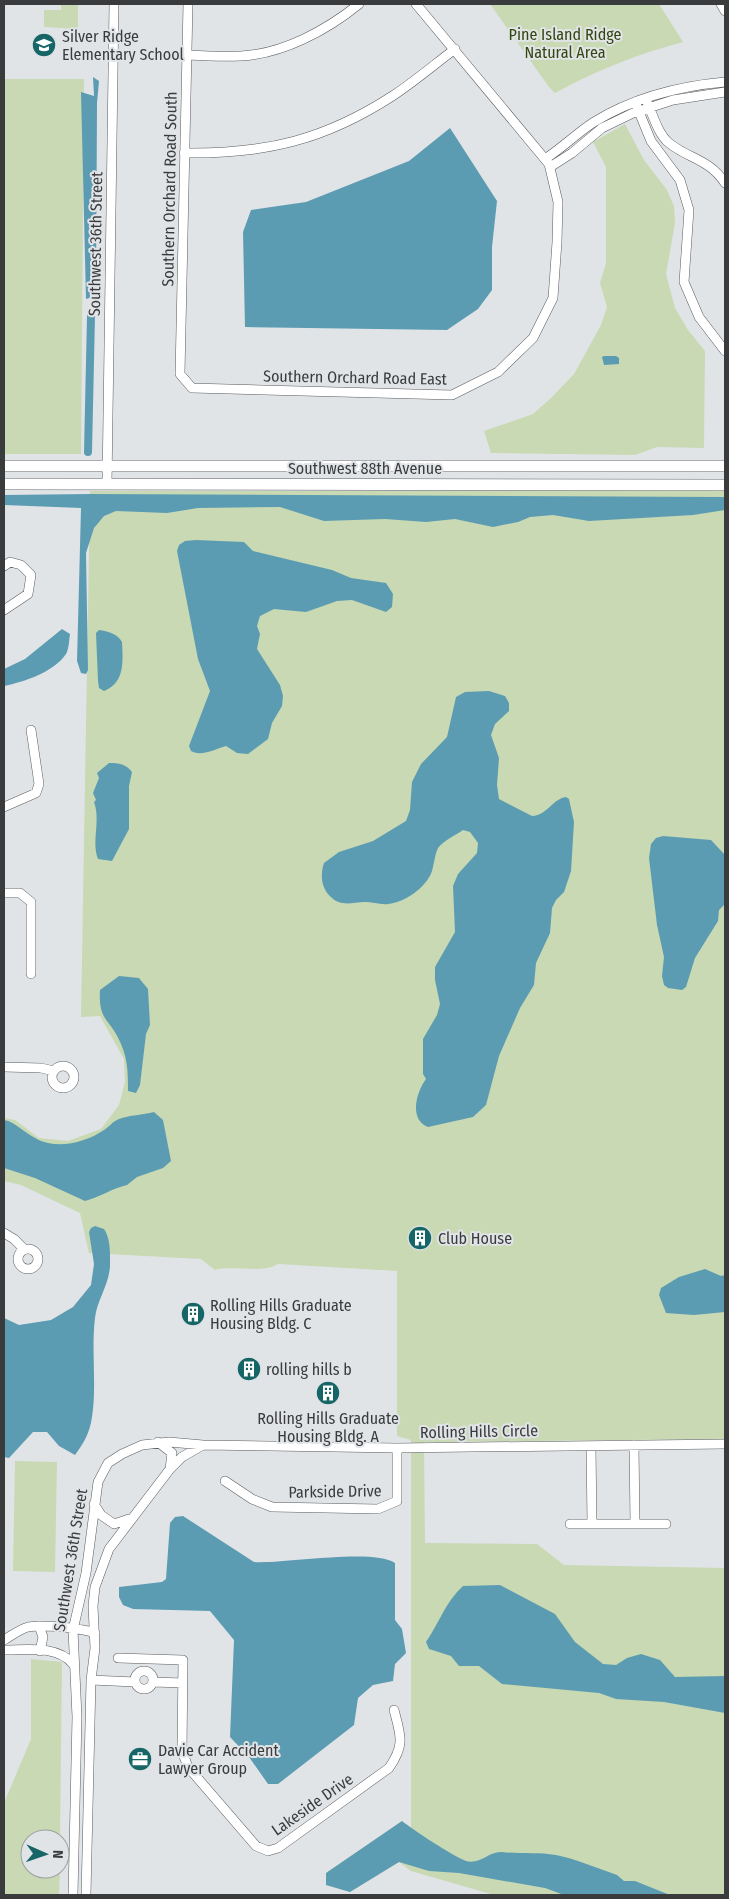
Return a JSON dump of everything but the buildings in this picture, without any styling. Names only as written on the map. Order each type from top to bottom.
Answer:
[{"type":"main road","name":"Southwest 88th Avenue","points":[[4,466],[725,466]]},
{"type":"main road","name":"Southwest 88th Avenue","points":[[4,484],[725,485]]},
{"type":"street","name":"Southwest 36th Street","points":[[107,484],[114,4]]},
{"type":"street","name":"Southern Orchard Road South","points":[[180,374],[188,4]]},
{"type":"street","points":[[187,55],[243,56],[277,49],[336,22],[358,4]]},
{"type":"street","points":[[416,4],[547,163],[592,124],[637,106],[695,95],[725,92]]},
{"type":"street","points":[[721,4],[725,11]]},
{"type":"street","points":[[184,153],[222,153],[261,149],[306,140],[352,120],[395,94],[455,49]]},
{"type":"street","points":[[648,103],[690,87],[725,82]]},
{"type":"street","points":[[648,103],[660,132],[668,142],[709,164],[725,183]]},
{"type":"street","points":[[637,106],[651,142],[680,180],[689,210],[684,282],[698,317],[725,351]]},
{"type":"street","name":"Southern Orchard Road East","points":[[180,374],[192,388],[452,395],[498,372],[533,338],[553,298],[558,242],[558,202],[547,163]]},
{"type":"street","points":[[4,566],[10,562],[21,565],[31,575],[28,594],[4,610]]},
{"type":"street","points":[[4,807],[36,793],[38,784],[31,730]]},
{"type":"street","points":[[4,893],[20,893],[31,902],[31,974]]},
{"type":"street","points":[[4,1067],[42,1068],[54,1071]]},
{"type":"street","points":[[4,1233],[14,1239],[24,1250]]},
{"type":"street","name":"Southwest 36th Street","points":[[73,1895],[77,1717],[73,1664],[73,1630],[86,1573],[98,1482],[108,1464],[122,1454],[142,1445],[158,1442],[203,1445]]},
{"type":"street","points":[[158,1442],[172,1453],[170,1470]]},
{"type":"street","name":"Rolling Hills Circle","points":[[203,1445],[397,1448],[725,1444]]},
{"type":"street","name":"Southwest 36th Street","points":[[86,1895],[91,1680],[95,1633],[93,1606],[100,1569],[109,1549],[130,1519],[145,1504],[170,1470],[182,1457],[203,1445]]},
{"type":"street","points":[[591,1446],[592,1524]]},
{"type":"street","points":[[634,1446],[635,1524]]},
{"type":"street","name":"Parkside Drive","points":[[225,1481],[252,1499],[272,1507],[378,1508],[397,1501],[399,1489],[397,1448]]},
{"type":"street","points":[[94,1504],[101,1515],[114,1524],[130,1519]]},
{"type":"street","points":[[570,1524],[666,1524]]},
{"type":"street","points":[[39,1626],[43,1637],[40,1651]]},
{"type":"street","points":[[4,1640],[25,1628],[39,1626],[95,1633]]},
{"type":"street","points":[[4,1650],[57,1651],[67,1657],[73,1664]]},
{"type":"street","name":"Lakeside Drive","points":[[118,1658],[183,1660],[182,1751],[188,1767],[256,1846],[268,1851],[278,1848],[389,1768],[398,1756],[402,1740],[394,1710]]},
{"type":"street","points":[[143,1671],[151,1674],[153,1682],[150,1688],[144,1690],[138,1687],[135,1682],[136,1676],[143,1671]]},
{"type":"street","points":[[91,1680],[135,1682]]},
{"type":"street","points":[[153,1682],[183,1683]]},
{"type":"street","points":[[77,1717],[90,1718]]},
{"type":"street","points":[[75,1786],[88,1786]]},
{"type":"green space","points":[[61,4],[78,4],[78,29],[44,27],[44,10],[61,10]]},
{"type":"green space","name":"Pine Island Ridge Natural Area","points":[[490,4],[659,4],[683,42],[618,63],[555,93]]},
{"type":"green space","points":[[4,79],[84,79],[81,454],[4,454]]},
{"type":"green space","points":[[625,124],[644,160],[667,190],[674,206],[675,223],[666,274],[675,308],[688,330],[705,351],[704,448],[657,447],[635,455],[491,453],[484,431],[533,414],[551,398],[574,374],[601,325],[607,307],[600,283],[606,263],[606,167],[593,142]]},
{"type":"green space","points":[[90,491],[725,491],[725,1439],[424,1442],[425,1543],[537,1544],[564,1565],[725,1568],[725,1895],[494,1895],[411,1871],[399,1862],[350,1892],[326,1885],[326,1873],[402,1821],[411,1828],[411,1440],[397,1436],[397,1271],[278,1264],[256,1269],[230,1268],[215,1270],[201,1259],[89,1253],[80,1213],[21,1185],[4,1181],[4,1118],[15,1120],[39,1138],[68,1141],[101,1129],[119,1105],[125,1082],[124,1059],[100,1016],[81,1017]]},
{"type":"green space","points":[[15,1461],[57,1462],[55,1572],[13,1571]]},
{"type":"green space","points":[[31,1659],[62,1662],[60,1829],[20,1829],[20,1879],[60,1879],[59,1895],[4,1895],[4,1803],[31,1739]]},
{"type":"water","points":[[93,77],[99,81],[97,103],[96,296],[86,299],[81,92],[94,96]]},
{"type":"water","points":[[450,128],[497,201],[492,247],[492,290],[478,309],[447,330],[245,327],[243,232],[251,210],[306,202],[409,161]]},
{"type":"water","points":[[616,356],[619,358],[619,364],[604,365],[602,357]]},
{"type":"water","points":[[4,495],[725,497],[725,510],[693,515],[589,521],[553,515],[530,517],[518,522],[493,527],[455,519],[426,522],[385,519],[324,521],[280,507],[198,508],[167,513],[116,511],[104,516],[94,528],[86,553],[88,670],[86,674],[81,673],[77,661],[81,508],[4,505]]},
{"type":"water","points":[[185,541],[244,542],[253,551],[332,570],[351,578],[386,583],[393,594],[392,607],[386,612],[352,600],[337,601],[306,612],[274,609],[260,616],[257,626],[260,634],[257,649],[280,685],[283,696],[282,706],[272,723],[268,739],[248,754],[237,753],[226,746],[204,753],[195,753],[191,751],[189,746],[210,691],[198,659],[177,551],[179,545]]},
{"type":"water","points":[[62,629],[70,634],[67,652],[61,660],[38,675],[4,686],[4,669],[25,659]]},
{"type":"water","points":[[99,630],[112,633],[122,642],[122,664],[119,677],[116,683],[104,691],[99,688],[98,681],[96,633]]},
{"type":"water","points":[[489,691],[505,696],[509,703],[509,711],[495,724],[491,735],[499,758],[497,785],[499,799],[532,816],[542,813],[561,798],[566,797],[569,799],[574,822],[571,871],[564,892],[556,900],[552,908],[550,933],[536,963],[534,985],[520,1008],[499,1056],[486,1105],[473,1117],[428,1127],[418,1118],[416,1104],[417,1097],[426,1079],[423,1074],[423,1039],[437,1015],[440,1004],[435,980],[435,967],[455,932],[453,886],[458,874],[477,853],[478,843],[470,832],[463,830],[440,845],[435,856],[432,871],[425,883],[408,897],[395,903],[344,903],[336,901],[328,894],[322,882],[322,872],[324,863],[339,852],[373,841],[406,821],[410,810],[412,782],[421,764],[447,737],[456,697],[465,692]]},
{"type":"water","points":[[109,763],[122,764],[132,772],[129,786],[129,829],[112,861],[98,859],[96,852],[97,817],[94,802],[96,800],[93,793],[99,778],[97,773]]},
{"type":"water","points":[[663,836],[711,840],[725,855],[725,904],[719,910],[718,921],[695,958],[686,987],[682,990],[668,988],[664,985],[662,976],[664,957],[657,925],[649,858],[651,844],[656,838]]},
{"type":"water","points":[[119,976],[139,978],[148,989],[150,1025],[146,1034],[140,1085],[136,1093],[128,1091],[125,1056],[117,1036],[103,1015],[101,1008],[100,990]]},
{"type":"water","points":[[154,1112],[163,1120],[171,1161],[163,1168],[137,1177],[127,1185],[91,1199],[85,1201],[35,1178],[4,1168],[4,1120],[13,1123],[41,1141],[69,1144],[91,1137],[119,1119]]},
{"type":"water","points":[[95,1226],[104,1229],[108,1237],[110,1266],[108,1280],[95,1318],[93,1405],[88,1432],[75,1455],[59,1446],[47,1432],[33,1432],[9,1458],[4,1457],[4,1318],[19,1325],[51,1320],[73,1307],[91,1285],[94,1264],[89,1232]]},
{"type":"water","points":[[705,1269],[721,1276],[725,1275],[725,1312],[694,1315],[666,1313],[659,1295],[661,1288],[679,1277]]},
{"type":"water","points":[[183,1516],[254,1562],[368,1557],[384,1559],[395,1563],[395,1620],[402,1629],[406,1653],[395,1664],[393,1681],[373,1685],[358,1698],[354,1725],[278,1784],[268,1784],[249,1757],[230,1737],[234,1640],[210,1611],[133,1609],[123,1605],[119,1597],[119,1587],[162,1582],[166,1579],[170,1523],[175,1517]]},
{"type":"water","points":[[500,1585],[555,1614],[575,1642],[603,1664],[616,1665],[627,1658],[641,1654],[660,1660],[675,1677],[725,1676],[725,1713],[664,1702],[616,1699],[599,1693],[502,1684],[479,1666],[459,1666],[451,1656],[429,1649],[426,1642],[447,1605],[463,1586]]},
{"type":"water","points":[[402,1821],[466,1861],[480,1860],[497,1852],[556,1855],[617,1875],[624,1881],[635,1881],[670,1895],[564,1895],[545,1888],[459,1873],[429,1871],[399,1862],[350,1892],[326,1885],[326,1873]]},
{"type":"waterway","points":[[88,452],[91,316]]},
{"type":"place","name":"Silver Ridge Elementary School","points":[[44,45]]},
{"type":"place","name":"Club House","points":[[420,1238]]},
{"type":"place","name":"Rolling Hills Graduate Housing Bldg. C","points":[[193,1314]]},
{"type":"place","name":"rolling hills b","points":[[249,1369]]},
{"type":"place","name":"Rolling Hills Graduate Housing Bldg. A","points":[[328,1393]]},
{"type":"place","name":"Davie Car Accident Lawyer Group","points":[[140,1759]]}]
